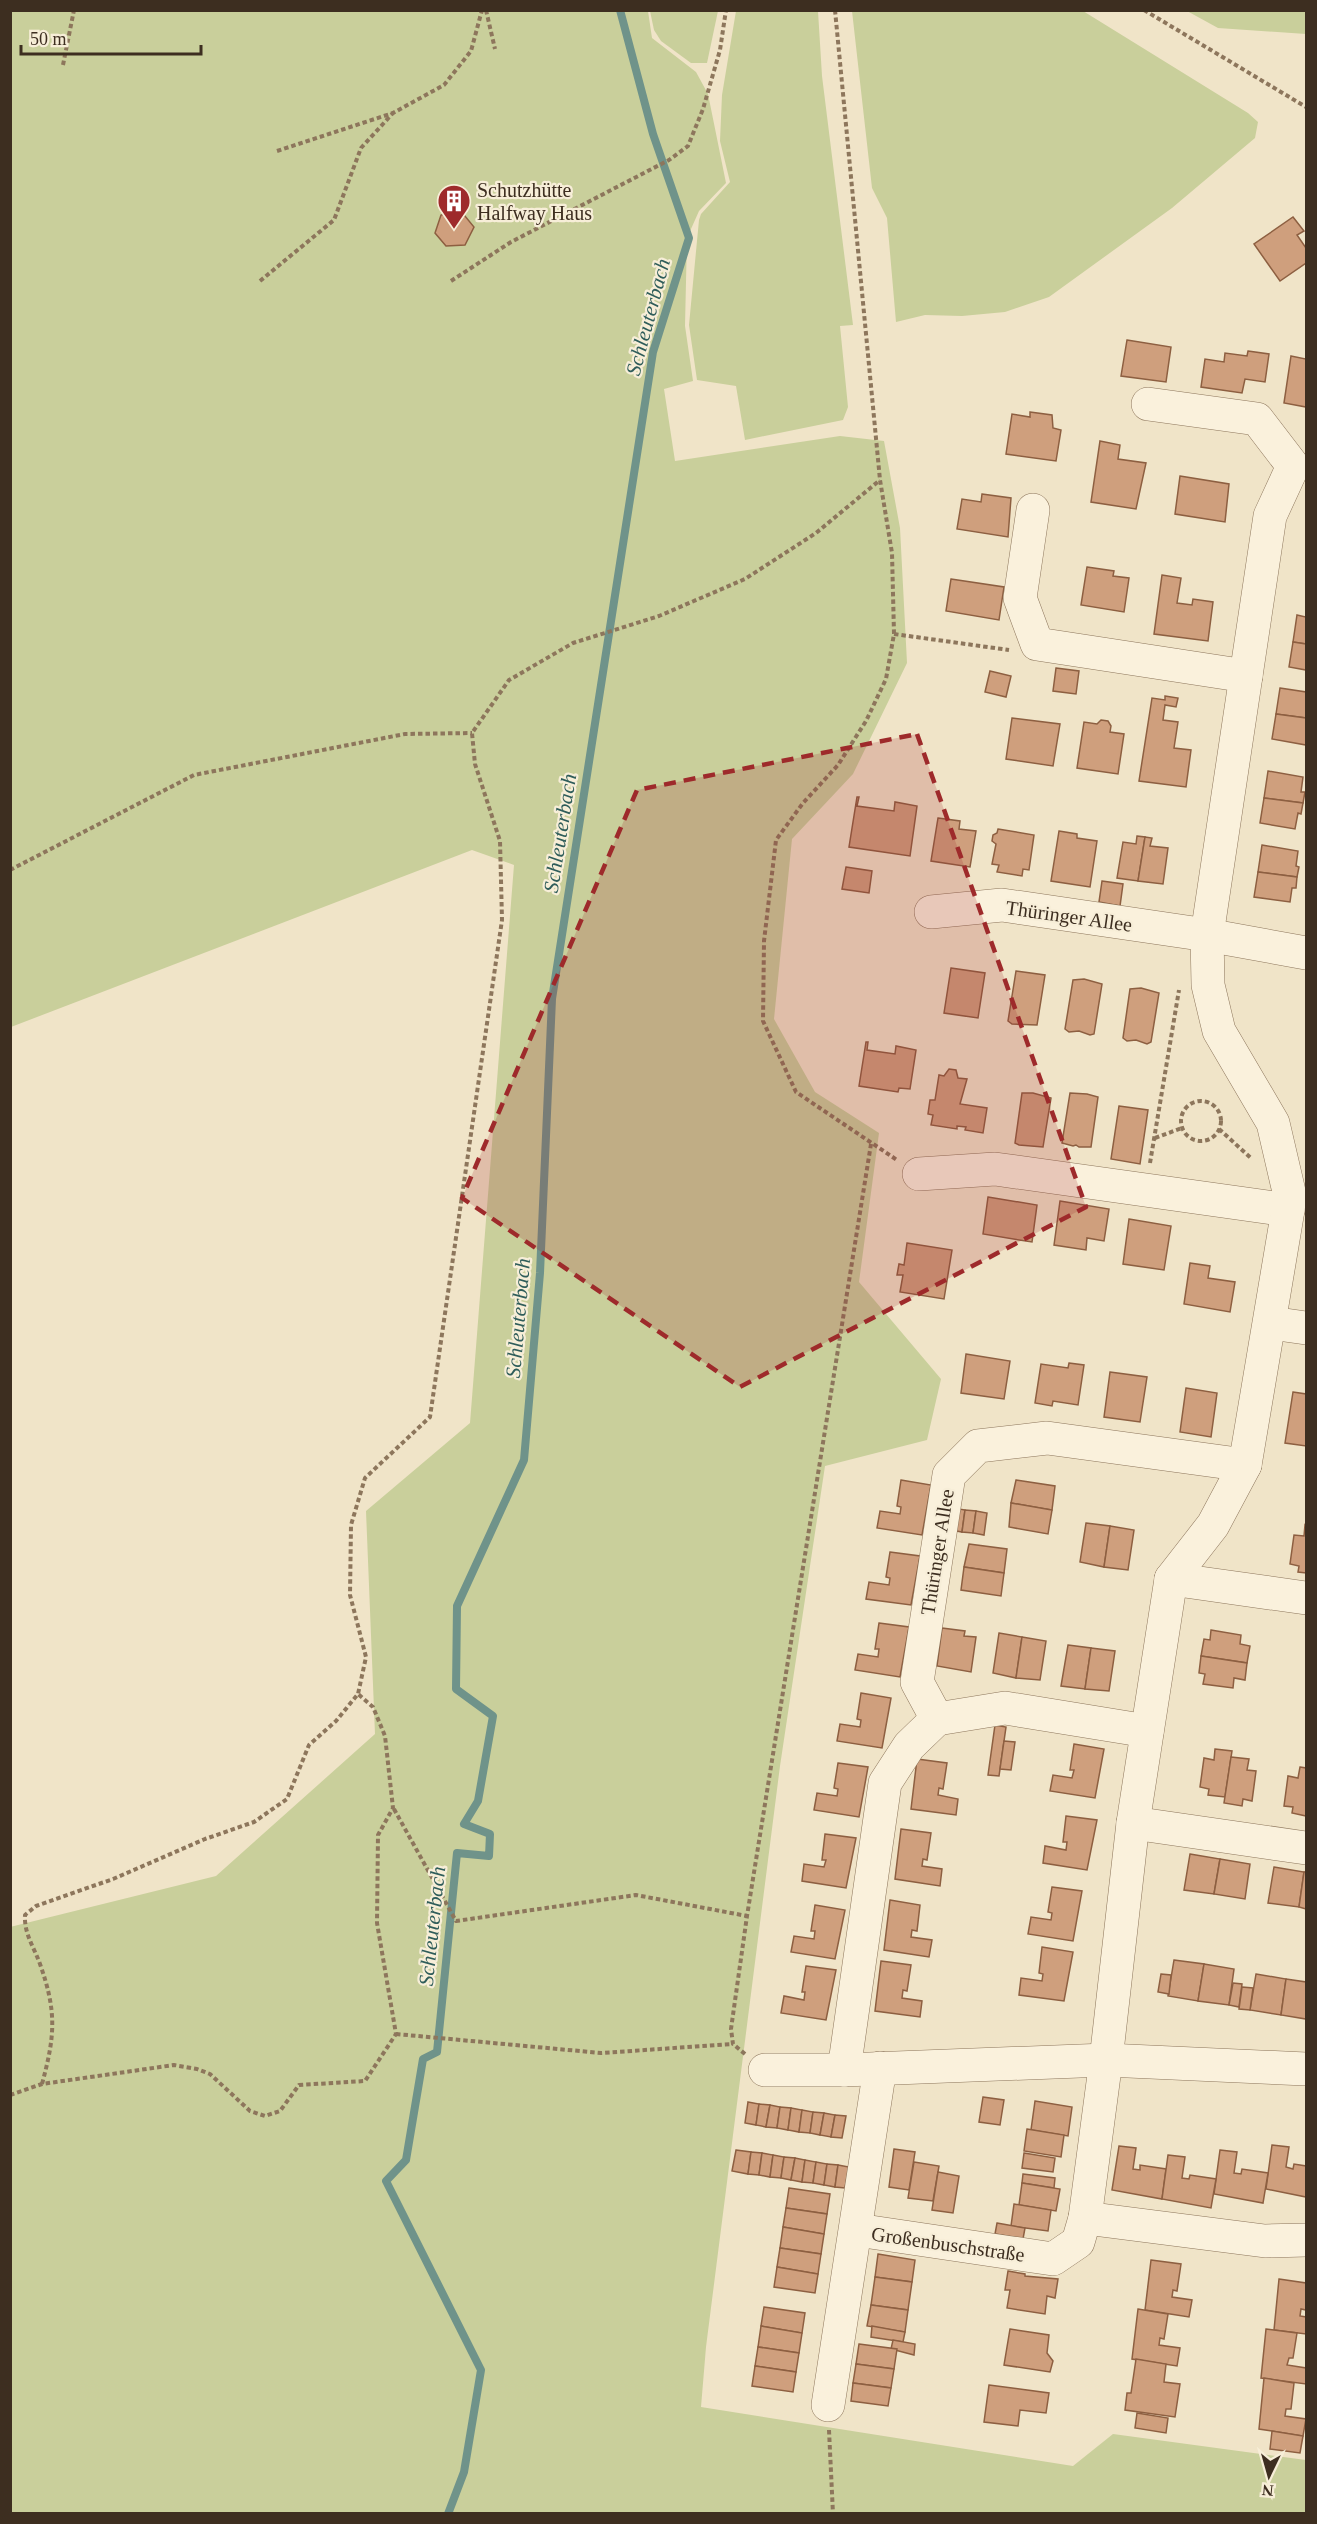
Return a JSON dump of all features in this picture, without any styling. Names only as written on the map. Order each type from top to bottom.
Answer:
[{"type":"street","points":[[1148,404],[1257,419],[1293,466],[1270,516],[1207,935],[1208,985],[1219,1031],[1273,1123],[1289,1203]]},
{"type":"street","points":[[1033,510],[1020,598],[1037,644],[1246,676]]},
{"type":"street","name":"Thüringer Allee","points":[[931,912],[1002,905],[1207,935],[1306,953]]},
{"type":"street","points":[[1106,2060],[1133,1823],[1171,1579],[1213,1525],[1245,1465],[1271,1323],[1289,1203],[1306,1167]]},
{"type":"street","points":[[919,1174],[995,1169],[1289,1203]]},
{"type":"street","points":[[1271,1323],[1306,1328]]},
{"type":"street","name":"Thüringer Allee","points":[[937,1719],[917,1682],[949,1475],[978,1446],[1047,1438],[1245,1465]]},
{"type":"street","points":[[1171,1579],[1306,1598]]},
{"type":"street","points":[[843,2070],[885,1783],[909,1746],[937,1719],[1005,1708],[1147,1731]]},
{"type":"street","points":[[1133,1823],[1306,1848]]},
{"type":"street","points":[[765,2070],[843,2070],[1106,2060],[1306,2069]]},
{"type":"street","name":"Großenbuschstraße","points":[[828,2406],[857,2230],[1053,2259],[1078,2242],[1085,2218],[1106,2060]]},
{"type":"street","points":[[857,2230],[880,2068]]},
{"type":"street","points":[[1085,2218],[1265,2241],[1306,2240]]},
{"type":"path","points":[[63,65],[74,10]]},
{"type":"path","points":[[484,10],[495,49]]},
{"type":"path","points":[[277,151],[393,113],[444,85],[471,51],[484,10]]},
{"type":"path","points":[[451,281],[511,242],[669,160],[688,146],[708,94],[720,50],[726,10]]},
{"type":"path","points":[[733,2044],[731,2029],[747,1916],[871,1144],[796,1092],[763,1021],[764,941],[776,840],[803,803],[838,765],[866,721],[886,679],[894,634],[892,553],[880,480],[835,10]]},
{"type":"path","points":[[1144,10],[1306,107]]},
{"type":"path","points":[[260,281],[334,220],[361,148],[393,113]]},
{"type":"path","points":[[42,2084],[52,2047],[54,2012],[40,1963],[24,1928],[25,1915],[36,1906],[113,1879],[205,1839],[254,1822],[287,1799],[309,1745],[336,1721],[358,1694],[366,1657],[350,1595],[351,1525],[365,1478],[430,1417],[502,920],[500,841],[475,764],[472,733],[509,680],[573,643],[659,616],[745,579],[816,533],[880,480]]},
{"type":"path","points":[[894,634],[1009,650],[1037,644]]},
{"type":"path","points":[[10,870],[194,775],[405,734],[472,733]]},
{"type":"path","points":[[1146,1188],[1179,986]]},
{"type":"path","points":[[1207,1102],[1217,1110],[1220,1116],[1216,1135],[1204,1141],[1190,1138],[1182,1128],[1181,1116],[1189,1105],[1194,1103],[1207,1102]]},
{"type":"path","points":[[1154,1139],[1182,1128]]},
{"type":"path","points":[[358,1694],[373,1707],[385,1736],[393,1808],[456,1921],[636,1895],[747,1916]]},
{"type":"path","points":[[10,2095],[42,2084],[174,2065],[197,2068],[210,2074],[250,2111],[257,2115],[272,2115],[280,2111],[299,2085],[365,2081],[396,2034],[377,1923],[378,1835],[393,1808]]},
{"type":"path","points":[[396,2034],[601,2053],[733,2044],[765,2070]]},
{"type":"path","points":[[828,2406],[833,2514]]},
{"type":"highlighted area","points":[[917,734],[1086,1207],[740,1387],[462,1198],[637,790]]},
{"type":"green space","points":[[11,11],[648,11],[652,38],[696,72],[708,94],[726,183],[699,211],[687,238],[685,326],[693,381],[664,389],[675,461],[840,436],[884,441],[900,528],[907,663],[853,774],[792,839],[774,1019],[815,1092],[879,1133],[859,1282],[941,1379],[927,1440],[825,1466],[780,1766],[706,2347],[701,2407],[1073,2466],[1113,2434],[1306,2460],[1306,2513],[11,2513],[10,1927],[216,1876],[375,1734],[366,1511],[470,1423],[514,865],[472,850],[11,1027]]},
{"type":"green space","points":[[650,11],[718,11],[707,63],[691,63],[661,41],[654,30]]},
{"type":"green space","points":[[736,11],[818,11],[822,76],[853,325],[840,326],[848,407],[843,420],[745,440],[736,386],[697,380],[689,325],[699,220],[701,214],[730,182],[720,141],[722,95]]},
{"type":"green space","points":[[852,11],[1083,11],[1248,113],[1258,122],[1255,138],[1172,208],[1049,297],[1005,312],[962,316],[925,315],[896,322],[887,218],[872,188]]},
{"type":"green space","points":[[1187,11],[1306,11],[1306,34],[1218,28]]},
{"type":"building","name":"Schutzhütte Halfway Haus","points":[[460,210],[474,227],[465,245],[446,246],[435,233],[441,215]]},
{"type":"building","points":[[1293,217],[1304,231],[1297,235],[1306,248],[1306,263],[1280,281],[1254,244]]},
{"type":"building","points":[[1127,340],[1171,347],[1166,382],[1121,376]]},
{"type":"building","points":[[1248,351],[1269,354],[1265,382],[1245,379],[1242,393],[1201,387],[1205,359],[1224,362],[1225,353],[1247,356]]},
{"type":"building","points":[[1291,356],[1306,359],[1306,407],[1284,403]]},
{"type":"building","points":[[1030,412],[1052,415],[1053,428],[1061,430],[1056,461],[1006,454],[1012,414],[1030,417]]},
{"type":"building","points":[[1100,441],[1120,445],[1118,459],[1146,463],[1136,509],[1091,502]]},
{"type":"building","points":[[1180,476],[1229,484],[1225,522],[1175,514]]},
{"type":"building","points":[[982,494],[1011,498],[1008,537],[957,529],[962,499],[981,502]]},
{"type":"building","points":[[1087,567],[1114,571],[1113,576],[1129,578],[1124,612],[1081,605]]},
{"type":"building","points":[[1162,575],[1181,578],[1177,603],[1192,605],[1193,599],[1213,602],[1208,641],[1154,634]]},
{"type":"building","points":[[951,579],[1004,587],[999,620],[946,611]]},
{"type":"building","points":[[1297,615],[1306,617],[1306,644],[1293,642]]},
{"type":"building","points":[[1293,642],[1306,644],[1306,670],[1289,667]]},
{"type":"building","points":[[1056,668],[1079,671],[1076,694],[1053,691]]},
{"type":"building","points":[[990,671],[1011,676],[1006,697],[985,692]]},
{"type":"building","points":[[1280,688],[1306,692],[1306,718],[1276,714]]},
{"type":"building","points":[[1165,696],[1178,698],[1176,707],[1165,705],[1163,720],[1178,722],[1174,748],[1191,750],[1186,787],[1139,781],[1152,698],[1165,700]]},
{"type":"building","points":[[1276,714],[1306,718],[1306,745],[1272,739]]},
{"type":"building","points":[[1012,718],[1060,724],[1053,766],[1006,759]]},
{"type":"building","points":[[1101,720],[1108,721],[1111,726],[1110,732],[1124,734],[1118,774],[1077,768],[1084,722],[1097,724]]},
{"type":"building","points":[[1268,771],[1303,777],[1301,792],[1305,792],[1303,803],[1264,798]]},
{"type":"building","points":[[857,797],[859,797],[857,806],[894,811],[895,802],[917,806],[910,856],[849,847]]},
{"type":"building","points":[[1264,798],[1303,803],[1301,814],[1298,813],[1295,829],[1260,823]]},
{"type":"building","points":[[938,818],[960,821],[959,829],[976,831],[970,867],[931,861]]},
{"type":"building","points":[[998,829],[1034,835],[1029,870],[1023,869],[1022,876],[997,872],[999,865],[992,864],[996,844],[992,841],[993,835]]},
{"type":"building","points":[[1059,831],[1077,834],[1077,838],[1097,841],[1090,887],[1051,881]]},
{"type":"building","points":[[1137,836],[1145,837],[1138,881],[1117,878],[1123,842],[1136,844]]},
{"type":"building","points":[[1145,837],[1152,838],[1150,846],[1168,848],[1163,884],[1138,881]]},
{"type":"building","points":[[1262,845],[1298,851],[1297,877],[1258,872]]},
{"type":"building","points":[[846,867],[872,871],[869,893],[842,889]]},
{"type":"building","points":[[1258,872],[1297,877],[1296,888],[1292,888],[1290,902],[1254,897]]},
{"type":"building","points":[[1102,881],[1123,884],[1120,906],[1099,902]]},
{"type":"building","points":[[951,968],[985,973],[978,1018],[944,1013]]},
{"type":"building","points":[[1016,971],[1045,975],[1037,1025],[1012,1024],[1008,1021]]},
{"type":"building","points":[[1084,979],[1102,984],[1094,1034],[1090,1035],[1079,1031],[1069,1032],[1065,1029],[1073,980]]},
{"type":"building","points":[[1141,988],[1159,993],[1151,1042],[1147,1044],[1136,1040],[1127,1041],[1123,1038],[1130,989]]},
{"type":"building","points":[[866,1042],[868,1042],[867,1050],[895,1054],[896,1046],[916,1050],[910,1089],[899,1088],[898,1092],[859,1086]]},
{"type":"building","points":[[949,1069],[956,1070],[958,1078],[967,1079],[960,1104],[987,1108],[983,1133],[965,1130],[966,1127],[957,1126],[957,1129],[931,1125],[933,1115],[928,1114],[930,1100],[935,1100],[939,1075],[944,1076]]},
{"type":"building","points":[[1022,1093],[1033,1093],[1051,1098],[1043,1147],[1015,1143]]},
{"type":"building","points":[[1070,1093],[1098,1097],[1091,1147],[1062,1143]]},
{"type":"building","points":[[1119,1106],[1148,1110],[1140,1164],[1111,1159]]},
{"type":"building","points":[[988,1197],[1037,1205],[1032,1242],[983,1234]]},
{"type":"building","points":[[1060,1201],[1109,1209],[1104,1241],[1087,1238],[1086,1250],[1054,1245]]},
{"type":"building","points":[[1129,1219],[1171,1226],[1164,1270],[1123,1264]]},
{"type":"building","points":[[907,1243],[952,1250],[944,1299],[900,1292],[903,1275],[897,1275],[899,1264],[904,1265]]},
{"type":"building","points":[[1190,1263],[1210,1266],[1208,1278],[1235,1282],[1230,1312],[1184,1304]]},
{"type":"building","points":[[966,1354],[1010,1361],[1004,1399],[961,1393]]},
{"type":"building","points":[[1069,1363],[1084,1365],[1078,1405],[1053,1401],[1052,1406],[1035,1403],[1041,1364],[1068,1368]]},
{"type":"building","points":[[1110,1372],[1147,1377],[1140,1422],[1104,1417]]},
{"type":"building","points":[[1186,1388],[1217,1393],[1211,1437],[1180,1432]]},
{"type":"building","points":[[1293,1392],[1306,1394],[1306,1446],[1285,1443]]},
{"type":"building","points":[[901,1480],[931,1485],[922,1535],[877,1528],[880,1511],[900,1514],[901,1507],[897,1506]]},
{"type":"building","points":[[1016,1480],[1055,1486],[1052,1510],[1011,1503]]},
{"type":"building","points":[[1011,1503],[1052,1510],[1048,1534],[1009,1527]]},
{"type":"building","points":[[954,1508],[965,1510],[962,1532],[951,1530]]},
{"type":"building","points":[[965,1510],[976,1511],[973,1533],[962,1532]]},
{"type":"building","points":[[976,1511],[987,1513],[984,1535],[973,1533]]},
{"type":"building","points":[[1086,1523],[1110,1526],[1104,1567],[1080,1562]]},
{"type":"building","points":[[1305,1525],[1306,1573],[1298,1572],[1299,1566],[1290,1564],[1294,1535],[1304,1536]]},
{"type":"building","points":[[1110,1526],[1134,1530],[1128,1570],[1104,1567]]},
{"type":"building","points":[[969,1544],[1007,1549],[1004,1573],[964,1567]]},
{"type":"building","points":[[890,1552],[920,1556],[911,1605],[866,1599],[869,1582],[889,1585],[890,1578],[886,1577]]},
{"type":"building","points":[[964,1567],[1004,1573],[1001,1596],[961,1590]]},
{"type":"building","points":[[879,1623],[909,1627],[900,1677],[855,1670],[858,1654],[878,1657],[879,1649],[875,1649]]},
{"type":"building","points":[[942,1628],[965,1631],[964,1636],[976,1637],[971,1672],[937,1666]]},
{"type":"building","points":[[1211,1630],[1241,1635],[1240,1644],[1250,1646],[1247,1663],[1201,1656],[1204,1639],[1210,1640]]},
{"type":"building","points":[[999,1633],[1022,1637],[1016,1678],[993,1673]]},
{"type":"building","points":[[1022,1637],[1046,1641],[1040,1680],[1016,1678]]},
{"type":"building","points":[[1068,1645],[1091,1648],[1085,1689],[1061,1686]]},
{"type":"building","points":[[1091,1648],[1115,1651],[1109,1691],[1085,1689]]},
{"type":"building","points":[[1201,1656],[1247,1663],[1245,1680],[1234,1678],[1233,1688],[1203,1684],[1205,1674],[1199,1673]]},
{"type":"building","points":[[861,1693],[891,1698],[882,1748],[837,1741],[840,1724],[860,1727],[861,1720],[857,1719]]},
{"type":"building","points":[[995,1725],[1006,1727],[999,1776],[988,1775]]},
{"type":"building","points":[[1004,1741],[1015,1742],[1011,1770],[1000,1769]]},
{"type":"building","points":[[1074,1744],[1104,1749],[1095,1798],[1050,1791],[1053,1775],[1072,1778],[1074,1770],[1070,1770]]},
{"type":"building","points":[[1215,1749],[1232,1751],[1225,1797],[1208,1795],[1209,1789],[1200,1787],[1204,1758],[1214,1760]]},
{"type":"building","points":[[1231,1757],[1249,1759],[1247,1770],[1256,1771],[1252,1801],[1243,1799],[1242,1806],[1224,1803]]},
{"type":"building","points":[[917,1759],[947,1763],[943,1789],[939,1788],[938,1795],[958,1799],[956,1815],[911,1809]]},
{"type":"building","points":[[838,1763],[868,1767],[859,1817],[814,1810],[817,1793],[837,1796],[838,1789],[834,1788]]},
{"type":"building","points":[[1300,1767],[1306,1768],[1306,1816],[1292,1813],[1293,1807],[1284,1806],[1288,1776],[1298,1778]]},
{"type":"building","points":[[1066,1816],[1097,1820],[1087,1870],[1043,1863],[1045,1846],[1066,1850],[1067,1842],[1063,1842]]},
{"type":"building","points":[[901,1829],[931,1833],[927,1860],[923,1859],[922,1866],[942,1869],[940,1886],[895,1879]]},
{"type":"building","points":[[825,1834],[856,1838],[846,1888],[802,1881],[804,1864],[824,1867],[826,1860],[822,1860]]},
{"type":"building","points":[[1190,1854],[1220,1859],[1214,1894],[1184,1890]]},
{"type":"building","points":[[1220,1859],[1250,1864],[1245,1899],[1214,1894]]},
{"type":"building","points":[[1274,1867],[1304,1872],[1299,1907],[1268,1903]]},
{"type":"building","points":[[1304,1872],[1306,1872],[1306,1909],[1299,1907]]},
{"type":"building","points":[[1052,1887],[1082,1891],[1073,1941],[1028,1934],[1031,1917],[1051,1920],[1052,1913],[1048,1912]]},
{"type":"building","points":[[890,1900],[920,1905],[917,1931],[912,1930],[911,1937],[932,1940],[929,1957],[884,1950]]},
{"type":"building","points":[[815,1905],[845,1910],[835,1959],[791,1952],[794,1936],[814,1939],[815,1931],[811,1931]]},
{"type":"building","points":[[1042,1947],[1073,1952],[1064,2001],[1019,1995],[1021,1978],[1042,1981],[1043,1974],[1039,1973]]},
{"type":"building","points":[[1174,1960],[1204,1964],[1198,2001],[1168,1996]]},
{"type":"building","points":[[881,1961],[911,1965],[907,1991],[903,1990],[902,1998],[922,2001],[920,2017],[875,2011]]},
{"type":"building","points":[[1204,1964],[1234,1969],[1229,2005],[1198,2001]]},
{"type":"building","points":[[806,1966],[836,1970],[826,2020],[781,2013],[784,1996],[804,2000],[805,1992],[802,1992]]},
{"type":"building","points":[[1161,1974],[1171,1975],[1169,1994],[1158,1992]]},
{"type":"building","points":[[1256,1974],[1286,1979],[1281,2015],[1250,2010]]},
{"type":"building","points":[[1286,1979],[1306,1982],[1306,2019],[1281,2015]]},
{"type":"building","points":[[1233,1983],[1242,1984],[1239,2007],[1229,2005]]},
{"type":"building","points":[[1242,1987],[1253,1988],[1250,2010],[1239,2009]]},
{"type":"building","points":[[983,2097],[1004,2100],[1000,2125],[979,2122]]},
{"type":"building","points":[[1035,2101],[1072,2107],[1068,2136],[1031,2130]]},
{"type":"building","points":[[748,2102],[759,2104],[756,2125],[745,2123]]},
{"type":"building","points":[[759,2104],[770,2105],[766,2127],[756,2125]]},
{"type":"building","points":[[770,2105],[780,2107],[777,2128],[766,2127]]},
{"type":"building","points":[[780,2107],[791,2108],[788,2130],[777,2128]]},
{"type":"building","points":[[791,2108],[802,2110],[799,2132],[788,2130]]},
{"type":"building","points":[[802,2110],[813,2112],[810,2133],[799,2132]]},
{"type":"building","points":[[813,2112],[824,2113],[820,2135],[810,2133]]},
{"type":"building","points":[[824,2113],[835,2115],[831,2137],[820,2135]]},
{"type":"building","points":[[835,2115],[846,2116],[842,2138],[831,2137]]},
{"type":"building","points":[[1027,2129],[1064,2135],[1061,2157],[1024,2151]]},
{"type":"building","points":[[1272,2145],[1289,2147],[1286,2167],[1293,2169],[1294,2164],[1306,2166],[1306,2197],[1266,2189]]},
{"type":"building","points":[[1119,2146],[1136,2148],[1133,2169],[1140,2170],[1140,2165],[1166,2169],[1162,2199],[1112,2190]]},
{"type":"building","points":[[894,2149],[915,2152],[909,2190],[889,2187]]},
{"type":"building","points":[[736,2150],[751,2152],[748,2174],[732,2171]]},
{"type":"building","points":[[1220,2150],[1237,2152],[1234,2173],[1241,2174],[1242,2169],[1268,2173],[1263,2203],[1214,2194]]},
{"type":"building","points":[[751,2152],[762,2153],[759,2175],[748,2174]]},
{"type":"building","points":[[762,2153],[773,2155],[770,2177],[759,2175]]},
{"type":"building","points":[[1024,2153],[1055,2158],[1053,2172],[1022,2168]]},
{"type":"building","points":[[773,2155],[784,2157],[781,2178],[770,2177]]},
{"type":"building","points":[[1168,2155],[1185,2157],[1182,2178],[1189,2179],[1190,2175],[1216,2179],[1211,2208],[1162,2199]]},
{"type":"building","points":[[784,2157],[795,2158],[791,2180],[781,2178]]},
{"type":"building","points":[[795,2158],[805,2160],[802,2182],[791,2180]]},
{"type":"building","points":[[805,2160],[816,2162],[813,2183],[802,2182]]},
{"type":"building","points":[[816,2162],[827,2164],[824,2185],[813,2183]]},
{"type":"building","points":[[914,2162],[939,2166],[933,2201],[908,2198]]},
{"type":"building","points":[[827,2164],[838,2165],[835,2187],[824,2185]]},
{"type":"building","points":[[838,2165],[849,2167],[845,2188],[835,2187]]},
{"type":"building","points":[[938,2172],[959,2176],[953,2213],[932,2210]]},
{"type":"building","points":[[1023,2174],[1055,2178],[1054,2188],[1022,2183]]},
{"type":"building","points":[[1022,2183],[1060,2189],[1056,2211],[1019,2205]]},
{"type":"building","points":[[789,2188],[830,2194],[827,2214],[786,2208]]},
{"type":"building","points":[[1014,2204],[1051,2210],[1048,2231],[1011,2226]]},
{"type":"building","points":[[786,2208],[827,2214],[824,2234],[783,2227]]},
{"type":"building","points":[[997,2223],[1025,2228],[1023,2239],[995,2234]]},
{"type":"building","points":[[783,2227],[824,2234],[821,2254],[780,2248]]},
{"type":"building","points":[[780,2248],[821,2254],[818,2274],[777,2267]]},
{"type":"building","points":[[878,2254],[915,2260],[912,2282],[875,2277]]},
{"type":"building","points":[[1151,2260],[1181,2264],[1177,2291],[1173,2290],[1172,2297],[1192,2300],[1189,2317],[1145,2310]]},
{"type":"building","points":[[777,2267],[818,2274],[815,2293],[774,2287]]},
{"type":"building","points":[[1008,2271],[1025,2274],[1025,2276],[1058,2279],[1055,2298],[1047,2296],[1045,2314],[1007,2308],[1010,2290],[1005,2290]]},
{"type":"building","points":[[875,2277],[912,2282],[908,2310],[871,2305]]},
{"type":"building","points":[[1279,2279],[1306,2283],[1306,2310],[1301,2309],[1300,2316],[1306,2317],[1306,2334],[1274,2330]]},
{"type":"building","points":[[871,2305],[908,2310],[905,2332],[867,2326]]},
{"type":"building","points":[[764,2307],[805,2313],[802,2333],[761,2326]]},
{"type":"building","points":[[1138,2309],[1168,2314],[1164,2339],[1160,2338],[1159,2345],[1180,2348],[1177,2366],[1132,2359]]},
{"type":"building","points":[[761,2326],[802,2333],[799,2353],[758,2347]]},
{"type":"building","points":[[872,2326],[905,2332],[903,2342],[871,2337]]},
{"type":"building","points":[[1010,2329],[1049,2335],[1047,2353],[1053,2361],[1050,2372],[1004,2365]]},
{"type":"building","points":[[1266,2329],[1297,2333],[1293,2358],[1289,2358],[1287,2365],[1306,2368],[1306,2384],[1261,2378]]},
{"type":"building","points":[[893,2340],[915,2344],[914,2355],[891,2349]]},
{"type":"building","points":[[859,2344],[897,2349],[894,2369],[856,2364]]},
{"type":"building","points":[[758,2347],[799,2353],[796,2372],[755,2366]]},
{"type":"building","points":[[1136,2359],[1166,2364],[1164,2382],[1180,2384],[1175,2417],[1125,2410],[1127,2393],[1131,2393]]},
{"type":"building","points":[[856,2364],[894,2369],[891,2388],[853,2383]]},
{"type":"building","points":[[755,2366],[796,2372],[793,2392],[752,2386]]},
{"type":"building","points":[[1264,2378],[1294,2383],[1291,2409],[1286,2409],[1285,2416],[1306,2419],[1303,2436],[1259,2429]]},
{"type":"building","points":[[853,2383],[891,2388],[888,2406],[851,2401]]},
{"type":"building","points":[[989,2385],[1049,2393],[1046,2413],[1020,2410],[1018,2426],[984,2422]]},
{"type":"building","points":[[1137,2413],[1168,2418],[1166,2433],[1135,2428]]},
{"type":"building","points":[[1272,2431],[1303,2436],[1300,2453],[1270,2449]]},
{"type":"waterway","name":"Schleuterbach","points":[[448,2514],[464,2472],[481,2370],[386,2181],[406,2160],[423,2059],[437,2052],[457,1853],[489,1856],[490,1834],[464,1824],[478,1801],[493,1716],[456,1689],[457,1606],[524,1460],[540,1273],[552,999],[653,352],[689,238],[653,134],[620,10]]},
{"type":"place","name":"Schutzhütte Halfway Haus","points":[[454,230]]}]
